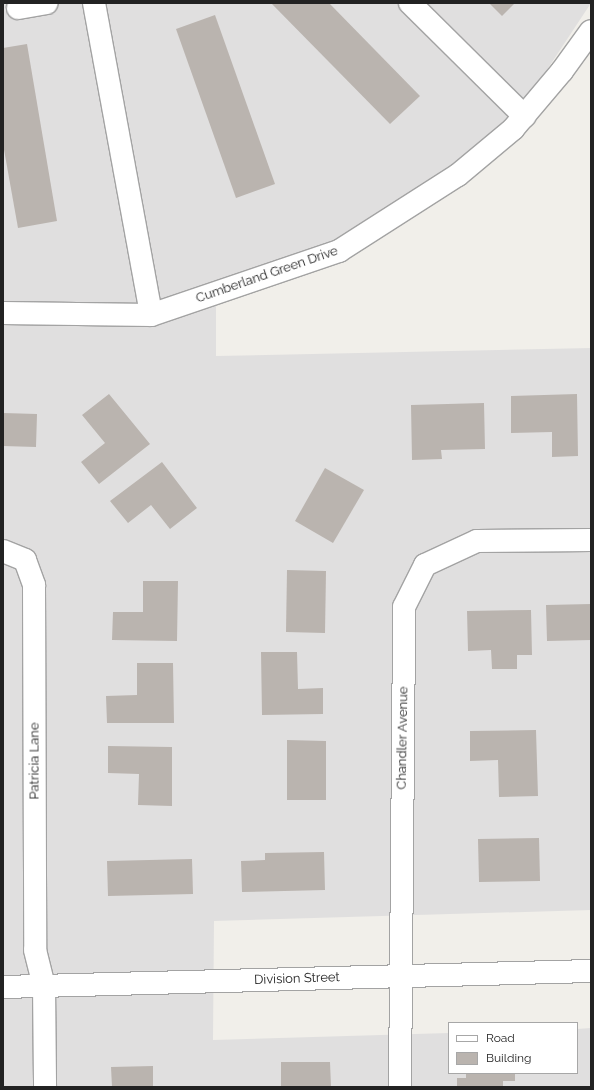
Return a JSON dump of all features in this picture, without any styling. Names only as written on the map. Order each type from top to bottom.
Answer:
[{"type":"street","points":[[18,8],[47,3]]},
{"type":"street","points":[[94,3],[151,314]]},
{"type":"street","points":[[410,3],[524,116]]},
{"type":"street","name":"Cumberland Green Drive","points":[[3,313],[151,314],[339,251],[458,175],[513,129],[562,71],[591,31]]},
{"type":"street","name":"Chandler Avenue","points":[[400,1087],[404,607],[425,565],[477,541],[591,540]]},
{"type":"street","name":"Patricia Lane","points":[[3,551],[24,560],[34,585],[35,950],[44,986],[45,1087]]},
{"type":"street","name":"Division Street","points":[[3,987],[591,971]]},
{"type":"shaded area","points":[[3,3],[591,3],[525,103],[443,175],[327,244],[216,281],[216,356],[591,348],[591,910],[214,921],[213,1040],[448,1033],[448,1074],[578,1074],[578,1029],[591,1028],[591,1087],[3,1087]]},
{"type":"building","points":[[271,3],[329,3],[420,96],[390,124]]},
{"type":"building","points":[[489,3],[515,3],[502,16]]},
{"type":"building","points":[[215,15],[275,184],[236,198],[176,29]]},
{"type":"building","points":[[27,44],[57,221],[18,228],[3,144],[3,48]]},
{"type":"building","points":[[109,394],[150,444],[99,484],[81,462],[105,443],[82,415]]},
{"type":"building","points":[[577,394],[578,456],[552,457],[552,432],[511,433],[511,396]]},
{"type":"building","points":[[484,403],[485,449],[441,450],[442,459],[412,460],[411,405]]},
{"type":"building","points":[[3,413],[37,414],[36,447],[3,446]]},
{"type":"building","points":[[162,462],[197,508],[170,529],[151,505],[128,523],[110,501]]},
{"type":"building","points":[[325,468],[364,490],[333,543],[295,521]]},
{"type":"building","points":[[287,570],[326,571],[325,633],[286,632]]},
{"type":"building","points":[[143,581],[178,581],[177,641],[112,640],[113,612],[143,612]]},
{"type":"building","points":[[591,604],[591,640],[547,641],[546,605]]},
{"type":"building","points":[[531,610],[532,655],[517,655],[517,669],[492,669],[491,650],[468,651],[467,611]]},
{"type":"building","points":[[261,652],[297,652],[298,689],[323,688],[323,714],[262,715]]},
{"type":"building","points":[[137,663],[173,663],[174,723],[107,723],[106,696],[137,695]]},
{"type":"building","points":[[536,730],[538,796],[499,797],[498,760],[470,761],[470,731]]},
{"type":"building","points":[[287,740],[326,741],[326,800],[287,800]]},
{"type":"building","points":[[108,746],[172,747],[172,806],[138,805],[139,774],[108,773]]},
{"type":"building","points":[[539,838],[540,881],[479,882],[478,839]]},
{"type":"building","points":[[324,852],[325,890],[242,892],[241,861],[265,860],[265,853]]},
{"type":"building","points":[[192,859],[193,894],[108,896],[107,861]]},
{"type":"building","points":[[281,1062],[330,1062],[331,1087],[281,1087]]},
{"type":"building","points":[[153,1066],[153,1087],[112,1087],[111,1067]]},
{"type":"building","points":[[466,1074],[515,1074],[515,1081],[503,1081],[503,1087],[457,1087],[457,1078],[466,1078]]}]
